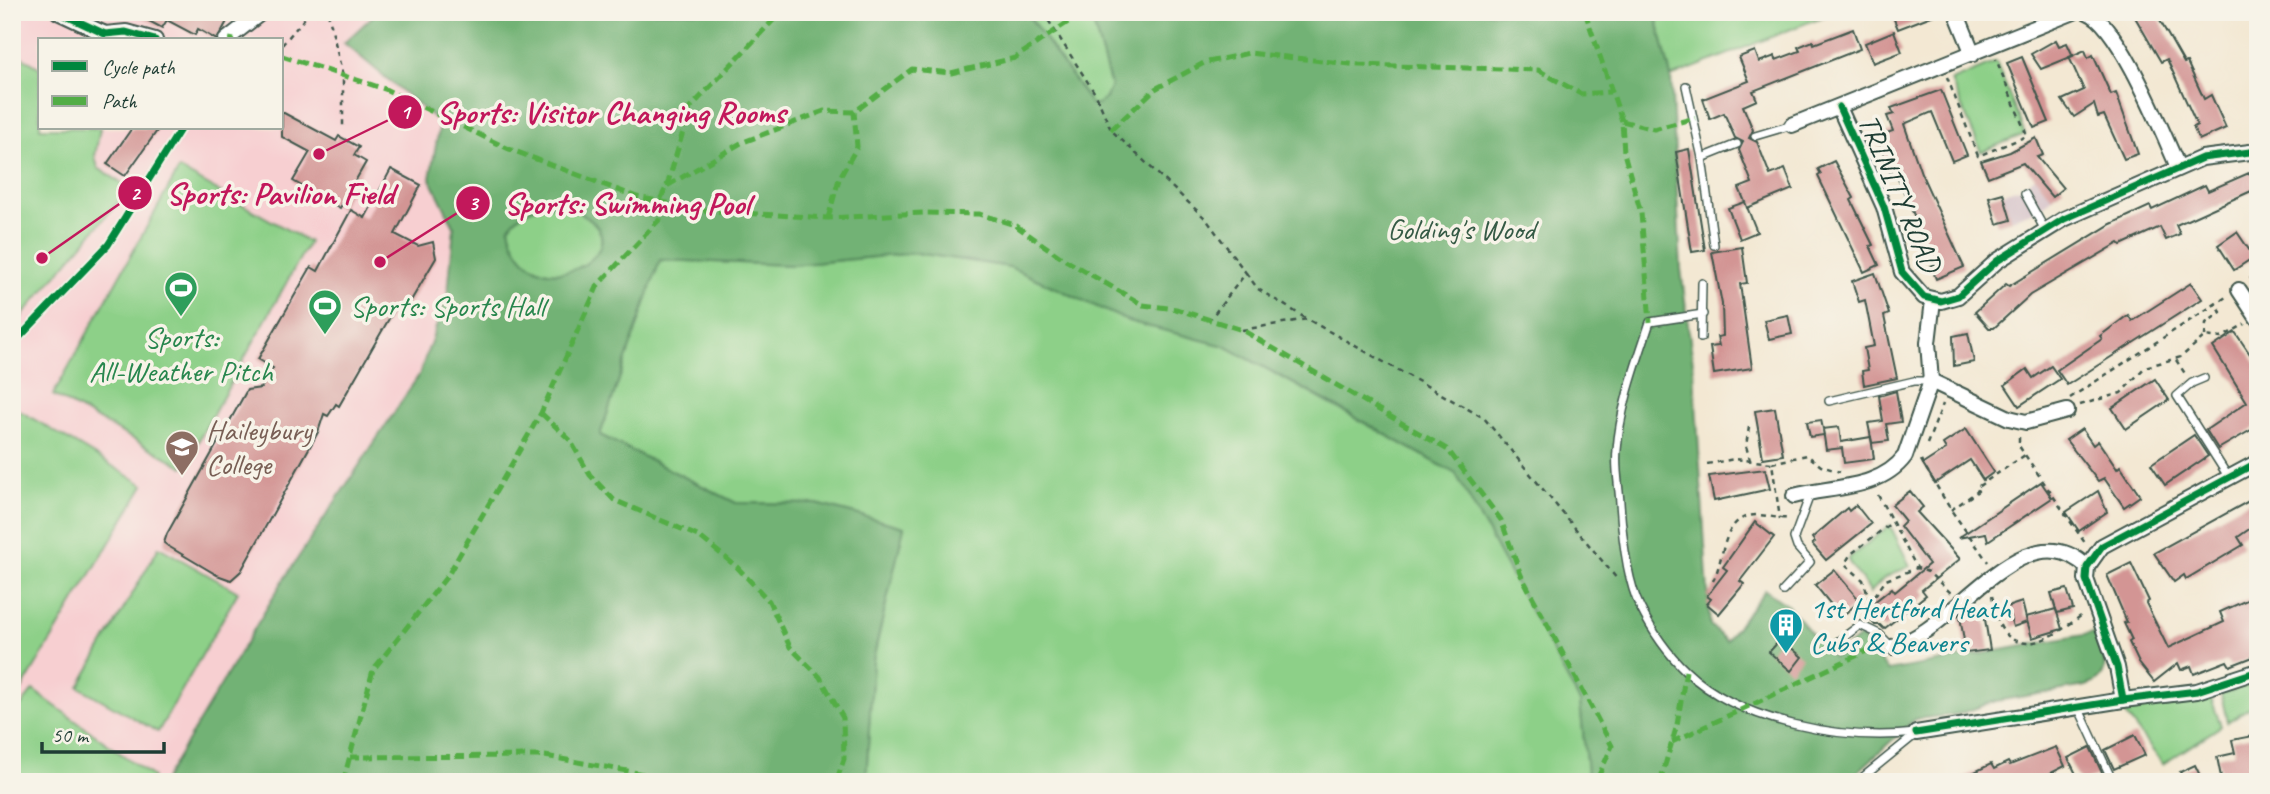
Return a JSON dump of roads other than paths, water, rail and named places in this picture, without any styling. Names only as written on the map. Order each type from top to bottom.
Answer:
[{"type":"street","points":[[58,12],[105,34],[127,32],[148,38]]},
{"type":"street","points":[[229,38],[262,12]]},
{"type":"street","points":[[1956,12],[1973,54]]},
{"type":"street","name":"TRINITY ROAD","points":[[1792,125],[2074,12]]},
{"type":"street","points":[[2087,12],[2105,23],[2150,106],[2178,167]]},
{"type":"street","name":"TRINITY ROAD","points":[[1839,107],[1884,207],[1902,272],[1916,291],[1933,300],[1958,296],[1997,261],[2045,230],[2178,167],[2223,153],[2258,151]]},
{"type":"street","points":[[2239,290],[2257,317]]},
{"type":"street","points":[[1794,496],[1871,481],[1890,472],[1905,456],[1931,381],[1928,343],[1933,300]]},
{"type":"street","points":[[1931,381],[2019,420],[2041,420],[2067,411]]},
{"type":"street","points":[[2123,700],[2117,667],[2088,589],[2090,561],[2102,546],[2258,462]]},
{"type":"street","points":[[1892,647],[1910,640],[2014,561],[2042,550],[2067,551],[2090,561]]},
{"type":"street","points":[[1916,733],[2078,706],[2197,691],[2258,671]]},
{"type":"lane","points":[[1686,86],[1702,158],[1714,245]]},
{"type":"lane","points":[[1755,136],[1792,125]]},
{"type":"lane","points":[[12,345],[108,245],[180,130]]},
{"type":"lane","points":[[1702,158],[1737,144]]},
{"type":"lane","points":[[2025,194],[2045,230]]},
{"type":"lane","points":[[1701,338],[1702,283]]},
{"type":"lane","points":[[1703,314],[1650,322],[1633,372],[1617,450],[1622,537],[1639,604],[1651,625],[1686,671],[1709,688],[1742,705],[1817,730],[1854,736],[1916,733]]},
{"type":"lane","points":[[2204,378],[2192,383],[2177,396],[2229,478]]},
{"type":"lane","points":[[1829,401],[1914,381],[1931,381]]},
{"type":"lane","points":[[1783,591],[1810,562],[1797,547],[1794,538],[1811,492]]},
{"type":"lane","points":[[1832,646],[1860,625],[1869,627],[1892,647]]},
{"type":"lane","points":[[2078,706],[2113,782]]},
{"type":"lane","points":[[1857,782],[1916,733]]},
{"type":"place","name":"Sports: Visitor Changing Rooms","points":[[319,154]]},
{"type":"place","name":"Sports: Pavilion Field","points":[[42,258]]},
{"type":"place","name":"Sports: Swimming Pool","points":[[380,262]]},
{"type":"place","name":"Sports: All-Weather Pitch","points":[[181,318]]},
{"type":"place","name":"Sports: Sports Hall","points":[[325,336]]},
{"type":"place","name":"Haileybury College","points":[[182,477]]},
{"type":"place","name":"1st Hertford Heath Cubs & Beavers","points":[[1786,655]]},
{"type":"park label","name":"Golding's Wood","points":[[1461,229]]}]
